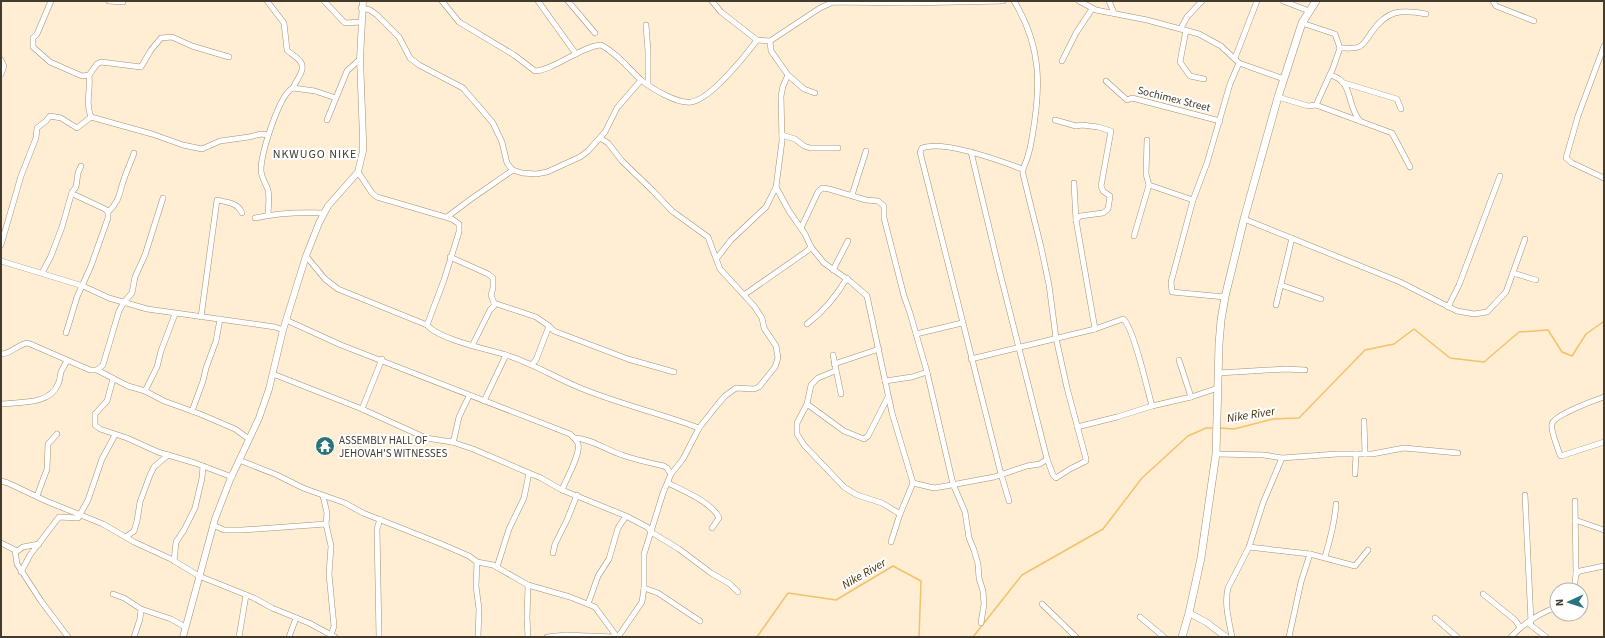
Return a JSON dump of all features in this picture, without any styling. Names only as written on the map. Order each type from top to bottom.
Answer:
[{"type":"main road","points":[[1182,637],[1201,558],[1216,454],[1221,320],[1225,297],[1244,219],[1278,97],[1302,23],[1316,1]]},
{"type":"street","points":[[51,1],[37,34],[33,38],[33,47],[44,55],[50,62],[82,76],[89,75],[97,64],[101,62],[141,67],[151,50],[161,38],[172,37],[192,46],[229,57]]},
{"type":"street","points":[[109,1],[123,2]]},
{"type":"street","points":[[267,1],[284,23],[287,50],[301,61],[303,67],[301,74],[293,88],[288,91],[278,107],[268,135],[261,170],[268,192],[268,215]]},
{"type":"street","points":[[324,1],[345,23],[361,22]]},
{"type":"street","points":[[183,637],[213,525],[232,477],[259,418],[273,374],[283,330],[306,256],[324,213],[332,201],[358,172],[363,150],[360,59],[362,1]]},
{"type":"street","points":[[442,1],[458,22],[514,55],[535,70],[542,70],[576,54],[601,45],[630,68],[641,80],[682,102],[692,102],[705,97],[728,74],[757,40]]},
{"type":"street","points":[[538,1],[576,54]]},
{"type":"street","points":[[568,1],[595,33]]},
{"type":"street","points":[[712,1],[721,12],[757,40],[770,41],[792,25],[833,2],[1003,1]]},
{"type":"street","points":[[971,152],[1047,459],[1053,475],[1056,478],[1086,461],[1056,338],[1046,270],[1022,169],[1029,152],[1036,118],[1038,72],[1036,55],[1020,12],[1014,1]]},
{"type":"street","points":[[1079,1],[1092,9],[1184,29],[1211,40],[1240,63],[1284,79]]},
{"type":"street","points":[[1109,1],[1114,13]]},
{"type":"street","points":[[1202,1],[1187,17],[1180,62],[1190,76],[1204,80]]},
{"type":"street","points":[[1235,58],[1257,1]]},
{"type":"street","points":[[1283,1],[1309,11]]},
{"type":"street","points":[[1493,1],[1496,6],[1534,21]]},
{"type":"street","points":[[361,8],[370,10],[377,15],[399,38],[410,58],[426,70],[446,78],[463,88],[493,123],[502,142],[507,163],[513,170],[531,174],[547,172],[580,157],[588,151],[605,132],[617,108],[641,80]]},
{"type":"street","points":[[1062,61],[1076,33],[1092,9]]},
{"type":"street","points":[[1340,48],[1357,48],[1361,46],[1375,28],[1391,13],[1408,10],[1426,14]]},
{"type":"street","points":[[1302,23],[1335,34],[1340,48],[1316,106]]},
{"type":"street","points":[[646,25],[648,84]]},
{"type":"street","points":[[770,41],[771,51],[788,75],[804,89],[815,93]]},
{"type":"street","points":[[1604,46],[1578,116],[1566,158],[1572,163],[1604,178]]},
{"type":"street","points":[[327,120],[347,71],[360,59]]},
{"type":"street","points":[[1,60],[4,66],[1,74]]},
{"type":"street","points":[[1225,297],[1172,292],[1171,282],[1193,200],[1205,170],[1230,84],[1240,63]]},
{"type":"street","points":[[89,75],[91,84],[88,103],[91,117]]},
{"type":"street","points":[[717,258],[731,240],[766,208],[776,186],[782,135],[781,96],[783,86],[788,75]]},
{"type":"street","points":[[1330,75],[1339,78],[1344,84],[1355,115],[1361,122]]},
{"type":"street","name":"Sochimex Street","points":[[1106,82],[1127,100],[1132,98],[1220,121]]},
{"type":"street","points":[[1344,84],[1398,99],[1401,109]]},
{"type":"street","points":[[293,88],[315,91],[336,98]]},
{"type":"street","points":[[1278,97],[1303,105],[1316,106],[1392,133],[1410,167]]},
{"type":"street","points":[[1,245],[21,176],[36,138],[37,128],[50,116],[61,118],[77,128],[91,117]]},
{"type":"street","points":[[91,117],[152,134],[183,145],[202,149],[220,141],[261,134],[268,135]]},
{"type":"street","points":[[1055,120],[1076,126],[1082,125],[1098,127],[1111,131],[1101,186],[1103,191],[1110,196],[1108,209],[1104,213],[1080,216],[1076,220]]},
{"type":"street","points":[[782,135],[795,139],[804,146],[810,148],[838,148]]},
{"type":"street","points":[[240,460],[323,496],[345,503],[363,513],[439,543],[469,556],[477,562],[497,567],[528,585],[570,597],[595,607],[617,637],[642,602],[644,588],[644,554],[663,493],[671,474],[685,455],[699,428],[725,396],[736,388],[754,389],[760,387],[775,367],[778,358],[776,346],[764,328],[762,318],[744,295],[720,269],[708,237],[672,211],[622,161],[608,143],[600,138]]},
{"type":"street","points":[[1134,236],[1149,185],[1146,174],[1147,140]]},
{"type":"street","points":[[1009,501],[971,360],[920,152],[922,148],[929,146],[971,152],[1022,169]]},
{"type":"street","points":[[852,196],[866,151]]},
{"type":"street","points":[[66,333],[75,303],[83,286],[108,218],[108,212],[115,206],[134,153]]},
{"type":"street","points":[[42,273],[51,256],[62,227],[72,192],[76,187],[78,173],[81,166]]},
{"type":"street","points":[[447,218],[471,199],[513,170]]},
{"type":"street","points":[[358,172],[372,193],[377,197],[457,222],[459,232],[444,280],[427,325]]},
{"type":"street","points":[[1448,307],[1459,285],[1500,176]]},
{"type":"street","points":[[1074,183],[1076,220],[1095,329]]},
{"type":"street","points":[[1149,185],[1193,200]]},
{"type":"street","points":[[776,186],[789,211],[821,261],[832,270],[847,278],[867,296],[888,397],[913,483],[900,514],[891,542]]},
{"type":"street","points":[[801,228],[819,189],[824,188],[866,200],[878,201],[884,206],[884,218],[904,296],[927,372],[953,484],[965,512],[969,538],[978,564],[984,604],[981,623]]},
{"type":"street","points":[[75,195],[105,209],[108,212]]},
{"type":"street","points":[[97,370],[103,365],[119,311],[124,302],[132,293],[135,277],[145,255],[163,198]]},
{"type":"street","points":[[201,317],[217,200],[232,204],[240,209],[242,213]]},
{"type":"street","points":[[256,218],[268,215],[312,212],[324,213]]},
{"type":"street","points":[[1244,219],[1400,282],[1448,307],[1464,313],[1478,314],[1487,312],[1506,292],[1525,239]]},
{"type":"street","points":[[1276,305],[1292,238]]},
{"type":"street","points":[[832,270],[848,241]]},
{"type":"street","points":[[744,295],[811,247]]},
{"type":"street","points":[[306,256],[325,279],[338,289],[427,325],[430,329],[472,346],[532,364],[579,387],[632,407],[668,416],[699,428]]},
{"type":"street","points":[[450,257],[492,277],[493,281],[491,295],[494,303],[472,346]]},
{"type":"street","points":[[1,261],[83,286],[109,298],[147,309],[220,319],[283,330]]},
{"type":"street","points":[[1513,273],[1536,280]]},
{"type":"street","points":[[807,324],[823,311],[837,296],[847,278]]},
{"type":"street","points":[[1280,285],[1321,299]]},
{"type":"street","points":[[494,303],[536,317],[554,331],[628,359],[674,372]]},
{"type":"street","points":[[145,391],[157,367],[161,351],[175,314]]},
{"type":"street","points":[[192,411],[200,393],[206,368],[216,341],[220,319]]},
{"type":"street","points":[[286,320],[342,345],[382,359],[469,396],[554,427],[570,434],[575,438],[590,441],[641,462],[664,466],[671,474]]},
{"type":"street","points":[[971,360],[1095,329],[1119,320],[1126,320],[1141,365],[1152,406]]},
{"type":"street","points":[[916,334],[962,323]]},
{"type":"street","points":[[532,364],[536,360],[549,326]]},
{"type":"street","points":[[1,354],[6,354],[23,344],[28,343],[67,361],[90,370],[97,370],[128,386],[145,391],[164,401],[235,429],[249,439]]},
{"type":"street","points":[[834,364],[879,349]]},
{"type":"street","points":[[484,401],[506,355]]},
{"type":"street","points":[[832,355],[841,394]]},
{"type":"street","points":[[362,409],[382,359]]},
{"type":"street","points":[[1179,360],[1191,397]]},
{"type":"street","points":[[1,404],[41,399],[51,394],[58,385],[61,372],[67,361]]},
{"type":"street","points":[[1218,373],[1286,369],[1305,370]]},
{"type":"street","points":[[835,371],[818,378],[811,385],[807,404],[797,423],[797,434],[804,445],[844,487],[857,495],[882,503],[900,514]]},
{"type":"street","points":[[885,381],[912,377],[927,372]]},
{"type":"street","points":[[273,374],[362,409],[426,438],[452,442],[529,473],[554,484],[562,490],[626,516],[647,527],[651,532],[679,549],[711,573],[730,584],[738,592]]},
{"type":"street","points":[[113,379],[107,401],[95,414],[95,425],[100,429],[127,438],[158,452],[168,454],[232,477]]},
{"type":"street","points":[[1077,427],[1152,406],[1191,397],[1218,388]]},
{"type":"street","points":[[452,442],[454,440],[459,417],[469,396]]},
{"type":"street","points":[[807,404],[844,431],[864,439],[868,436],[888,397]]},
{"type":"street","points":[[1604,397],[1563,415],[1553,422],[1552,427],[1560,456],[1604,442]]},
{"type":"street","points":[[1364,421],[1365,454]]},
{"type":"street","points":[[37,496],[47,469],[48,444],[58,434]]},
{"type":"street","points":[[21,572],[25,562],[59,517],[78,518],[88,500],[102,459],[115,434]]},
{"type":"street","points":[[562,490],[577,453],[578,445],[575,438]]},
{"type":"street","points":[[1216,454],[1264,455],[1282,458],[1337,454],[1365,454],[1404,448],[1458,453]]},
{"type":"street","points":[[126,538],[134,531],[140,502],[154,467],[168,454]]},
{"type":"street","points":[[1355,474],[1356,454]]},
{"type":"street","points":[[1232,637],[1228,619],[1226,595],[1228,588],[1249,547],[1263,503],[1282,458]]},
{"type":"street","points":[[913,483],[934,488],[994,477],[1040,464],[1047,459]]},
{"type":"street","points":[[174,561],[176,542],[195,508],[202,478],[202,466]]},
{"type":"street","points":[[497,567],[509,528],[524,498],[529,473]]},
{"type":"street","points":[[1,481],[102,524],[126,538],[174,561],[199,576],[246,595],[333,636],[334,626],[329,574],[331,546],[326,524],[327,513],[323,496]]},
{"type":"street","points":[[668,483],[692,496],[716,513],[719,518],[712,528]]},
{"type":"street","points":[[553,553],[555,544],[565,525],[577,495]]},
{"type":"street","points":[[1525,495],[1529,622],[1546,637]]},
{"type":"street","points":[[1575,501],[1575,582]]},
{"type":"street","points":[[1325,557],[1334,521],[1336,504]]},
{"type":"street","points":[[588,604],[598,576],[608,559],[618,528],[626,516]]},
{"type":"street","points":[[379,637],[377,529],[380,519]]},
{"type":"street","points":[[1575,520],[1604,530]]},
{"type":"street","points":[[213,525],[224,530],[242,530],[326,524]]},
{"type":"street","points":[[1,543],[16,550],[17,564],[21,572],[68,637]]},
{"type":"street","points":[[16,552],[22,547],[39,544]]},
{"type":"street","points":[[1249,547],[1310,554],[1355,566],[1368,550]]},
{"type":"street","points":[[1289,637],[1301,582],[1310,554]]},
{"type":"street","points":[[477,562],[476,586],[479,609],[478,637]]},
{"type":"street","points":[[1576,574],[1580,571],[1604,566]]},
{"type":"street","points":[[528,585],[528,637]]},
{"type":"street","points":[[644,588],[658,593],[700,620]]},
{"type":"street","points":[[113,594],[124,598],[141,609],[171,618],[185,627]]},
{"type":"street","points":[[1483,594],[1515,620],[1520,627]]},
{"type":"street","points":[[239,637],[246,595]]},
{"type":"street","points":[[1042,604],[1076,637]]},
{"type":"street","points":[[134,637],[140,619],[141,609]]},
{"type":"street","points":[[1511,637],[1520,627],[1549,610]]},
{"type":"street","points":[[1189,612],[1206,622],[1226,637]]},
{"type":"street","points":[[1140,617],[1164,637]]},
{"type":"street","points":[[289,637],[296,618]]},
{"type":"street","points":[[1435,618],[1457,637]]},
{"type":"street","points":[[547,637],[566,635],[613,637]]},
{"type":"waterway","name":"Nike River","points":[[1220,428],[1234,429],[1273,419],[1299,418],[1365,350],[1394,344],[1414,329],[1450,358],[1484,362],[1519,332],[1548,330],[1562,352],[1572,356],[1586,334],[1603,322],[1604,323]]},
{"type":"waterway","name":"Nike River","points":[[973,637],[1022,575],[1103,529],[1142,478],[1188,436],[1206,428],[1214,428]]},
{"type":"waterway","name":"Nike River","points":[[757,637],[788,593],[836,600],[893,566],[921,581],[919,637]]},
{"type":"place","name":"ASSEMBLY HALL OF JEHOVAH'S WITNESSES","points":[[325,446]]},
{"type":"district","name":"NKWUGO NIKE","points":[[315,154]]}]
